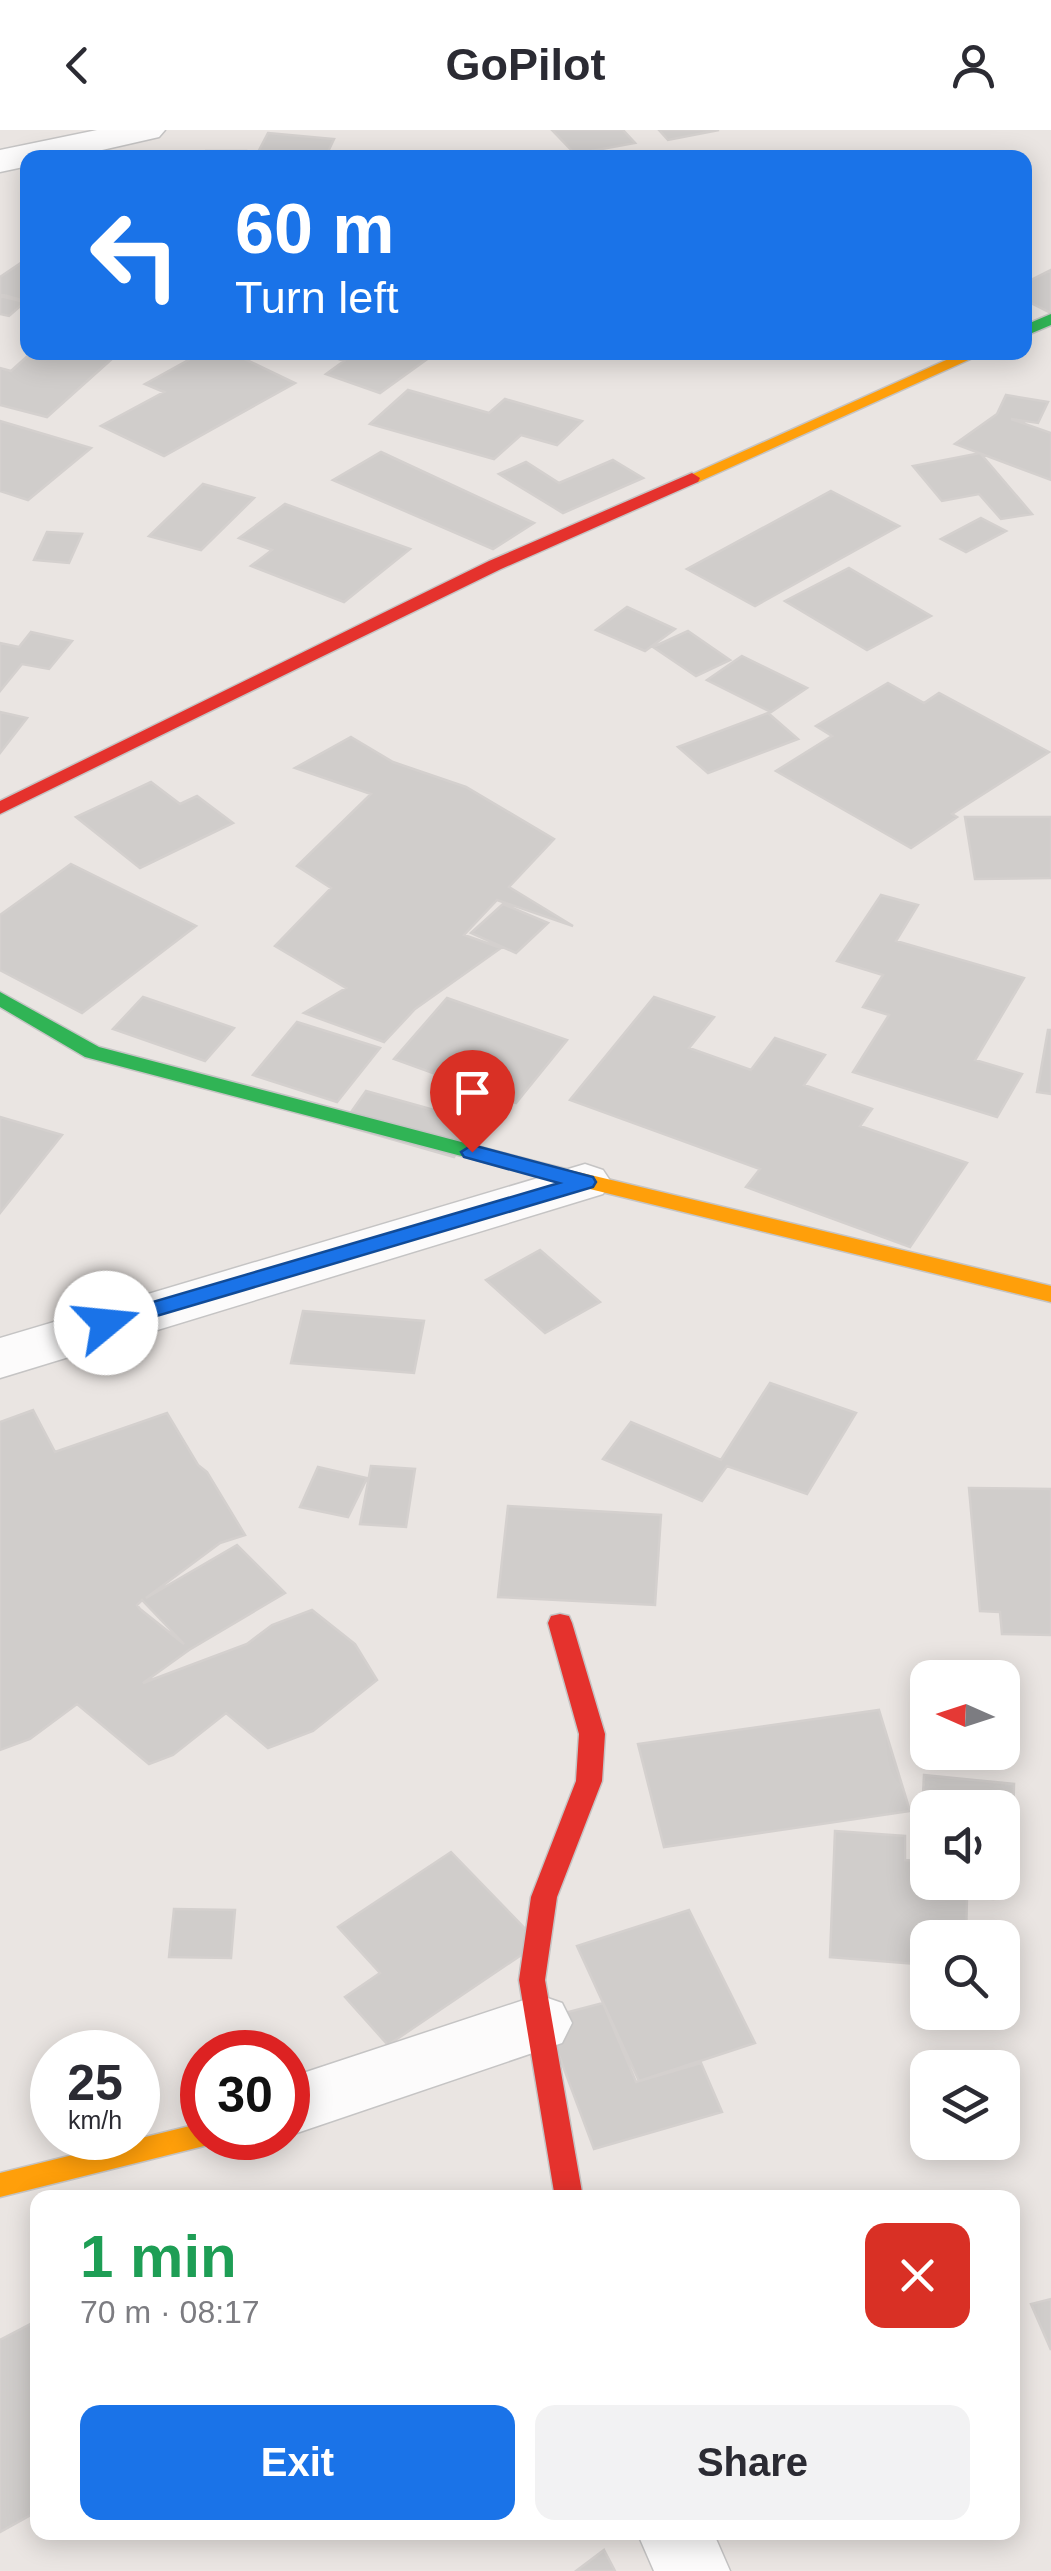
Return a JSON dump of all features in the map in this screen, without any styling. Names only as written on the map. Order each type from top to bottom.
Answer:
[{"type":"street","points":[[52,150],[147,130]]},
{"type":"street","points":[[0,808],[495,565],[960,360]]},
{"type":"street","points":[[0,998],[92,1052],[585,1182],[1051,1294]]},
{"type":"street","points":[[0,1358],[585,1182]]},
{"type":"street","points":[[560,1623],[592,1734],[589,1781],[544,1897],[532,1980],[568,2190]]},
{"type":"street","points":[[310,2100],[539,2024]]},
{"type":"street","points":[[0,2184],[180,2140]]},
{"type":"street","points":[[678,2540],[693,2571]]},
{"type":"building","points":[[552,130],[623,130],[635,143],[597,150],[571,150]]},
{"type":"building","points":[[659,130],[719,130],[668,140]]},
{"type":"building","points":[[268,133],[334,139],[329,150],[259,150]]},
{"type":"building","points":[[20,263],[20,300],[0,294],[0,277]]},
{"type":"building","points":[[1051,270],[1051,313],[1032,304],[1032,280]]},
{"type":"building","points":[[0,296],[20,301],[20,306],[9,316],[0,314]]},
{"type":"building","points":[[23,360],[111,360],[47,417],[0,405],[0,368],[11,371]]},
{"type":"building","points":[[188,360],[247,360],[295,383],[164,456],[101,426],[164,392],[145,384]]},
{"type":"building","points":[[426,360],[380,393],[326,374],[344,361]]},
{"type":"building","points":[[408,390],[489,413],[505,399],[582,421],[557,445],[521,435],[494,459],[370,424]]},
{"type":"building","points":[[1006,395],[1048,402],[1038,423],[1011,419],[1051,433],[1051,480],[955,444],[997,414]]},
{"type":"building","points":[[0,421],[91,448],[28,500],[0,491]]},
{"type":"building","points":[[381,452],[534,523],[493,549],[333,480]]},
{"type":"building","points":[[980,453],[1032,514],[1001,519],[979,494],[942,501],[913,466]]},
{"type":"building","points":[[613,460],[643,478],[563,513],[499,474],[526,462],[559,483]]},
{"type":"building","points":[[203,484],[254,498],[201,550],[149,536]]},
{"type":"building","points":[[831,491],[899,526],[755,606],[687,569]]},
{"type":"building","points":[[285,504],[410,549],[344,602],[251,566],[272,550],[239,538]]},
{"type":"building","points":[[981,518],[1006,531],[966,552],[941,539]]},
{"type":"building","points":[[47,532],[82,534],[69,563],[34,560]]},
{"type":"building","points":[[849,568],[931,616],[867,650],[785,601]]},
{"type":"building","points":[[627,607],[675,629],[645,651],[596,630]]},
{"type":"building","points":[[688,631],[730,660],[696,676],[653,647]]},
{"type":"building","points":[[31,632],[72,641],[49,669],[22,664],[0,691],[0,643],[19,647]]},
{"type":"building","points":[[742,656],[807,688],[771,712],[707,680]]},
{"type":"building","points":[[888,683],[924,703],[939,693],[1049,752],[952,814],[957,817],[911,848],[776,771],[832,736],[816,726]]},
{"type":"building","points":[[0,712],[27,718],[0,753]]},
{"type":"building","points":[[768,713],[798,739],[708,773],[678,747]]},
{"type":"building","points":[[351,737],[393,762],[466,787],[554,839],[509,887],[573,926],[497,900],[464,935],[501,948],[415,1009],[384,1042],[304,1013],[346,988],[275,946],[331,888],[297,866],[371,794],[295,768]]},
{"type":"building","points":[[151,782],[180,804],[197,796],[233,823],[140,868],[76,817]]},
{"type":"building","points":[[965,817],[1051,817],[1051,878],[975,879]]},
{"type":"building","points":[[71,864],[196,926],[82,1013],[0,970],[0,915]]},
{"type":"building","points":[[881,895],[918,905],[896,941],[1024,978],[975,1060],[1022,1074],[997,1117],[853,1072],[889,1015],[863,1007],[883,975],[837,961]]},
{"type":"building","points":[[503,904],[548,923],[516,953],[471,933]]},
{"type":"building","points":[[143,997],[234,1028],[205,1061],[113,1029]]},
{"type":"building","points":[[654,997],[714,1017],[689,1048],[751,1070],[775,1038],[825,1055],[804,1085],[872,1109],[860,1126],[967,1163],[910,1247],[746,1187],[760,1169],[570,1100]]},
{"type":"building","points":[[447,998],[567,1040],[516,1103],[394,1059]]},
{"type":"building","points":[[297,1022],[380,1048],[337,1102],[253,1075]]},
{"type":"building","points":[[1051,1030],[1051,1094],[1037,1092]]},
{"type":"building","points":[[366,1091],[477,1122],[454,1157],[342,1125]]},
{"type":"building","points":[[0,1117],[62,1135],[0,1213]]},
{"type":"building","points":[[540,1250],[600,1302],[545,1333],[486,1280]]},
{"type":"building","points":[[303,1311],[424,1321],[414,1373],[291,1363]]},
{"type":"building","points":[[770,1383],[856,1413],[807,1494],[727,1466],[702,1501],[603,1459],[631,1422],[721,1460]]},
{"type":"building","points":[[33,1410],[55,1452],[167,1413],[245,1535],[220,1543],[146,1598],[237,1545],[285,1593],[189,1650],[143,1683],[247,1644],[272,1625],[312,1610],[355,1644],[377,1680],[313,1731],[268,1748],[226,1713],[173,1755],[149,1764],[77,1704],[30,1739],[0,1750],[0,1422]],"holes":[[[142,1600],[184,1644],[140,1609],[137,1605]]]},
{"type":"building","points":[[371,1466],[415,1469],[406,1527],[360,1524]]},
{"type":"building","points":[[318,1467],[367,1478],[348,1517],[300,1507]]},
{"type":"building","points":[[969,1488],[1051,1489],[1051,1635],[1002,1634],[1000,1612],[980,1611]]},
{"type":"building","points":[[508,1506],[661,1515],[655,1605],[498,1597]]},
{"type":"building","points":[[879,1710],[910,1811],[664,1847],[638,1744]]},
{"type":"building","points":[[924,1775],[1014,1784],[1014,1790],[923,1790]]},
{"type":"building","points":[[835,1831],[905,1836],[905,1860],[910,1860],[910,1900],[967,1900],[966,1920],[910,1920],[910,1964],[830,1957]]},
{"type":"building","points":[[451,1852],[539,1943],[388,2045],[345,1997],[380,1973],[338,1927]]},
{"type":"building","points":[[174,1909],[235,1910],[231,1958],[169,1957]]},
{"type":"building","points":[[689,1910],[755,2043],[639,2081],[577,1946]]},
{"type":"building","points":[[603,2003],[636,2082],[701,2063],[722,2112],[594,2149],[545,2018]]},
{"type":"building","points":[[1051,2299],[1051,2350],[1031,2304]]},
{"type":"building","points":[[30,2324],[30,2515],[0,2532],[0,2340]]},
{"type":"building","points":[[604,2550],[615,2571],[576,2571]]},
{"type":"traffic: fast","points":[[1032,328],[1051,319]]},
{"type":"traffic: fast","points":[[0,998],[92,1052],[549,1172]]},
{"type":"traffic: slow","points":[[692,478],[960,360]]},
{"type":"traffic: slow","points":[[549,1172],[1051,1294]]},
{"type":"traffic: slow","points":[[0,2185],[180,2140]]},
{"type":"traffic: jam","points":[[0,808],[495,565],[692,478]]},
{"type":"traffic: jam","points":[[560,1623],[592,1734],[589,1781],[544,1897],[532,1980],[568,2190]]},
{"type":"route","points":[[106,1323],[585,1182],[472,1152]]}]
